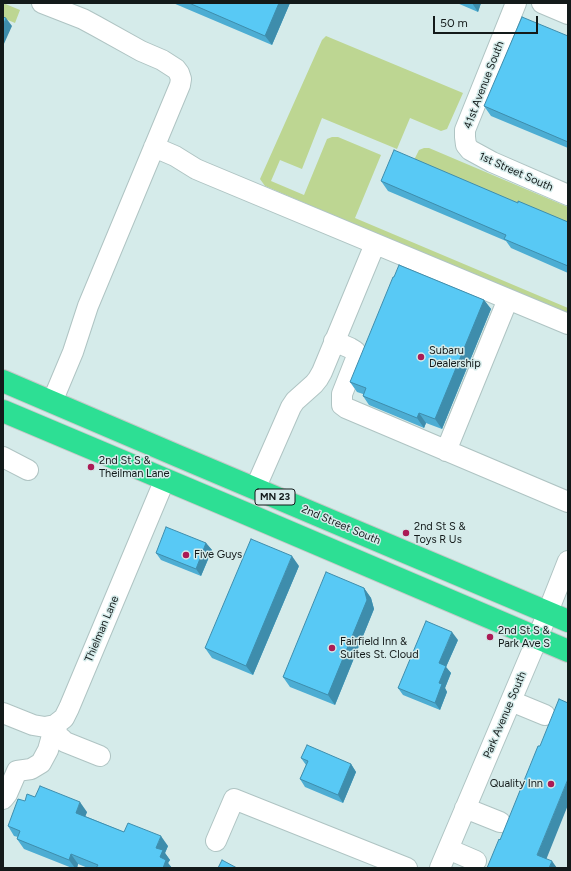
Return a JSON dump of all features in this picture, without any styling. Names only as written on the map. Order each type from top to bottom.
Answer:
[{"type":"highway","name":"2nd Street South","points":[[3,381],[568,621]]},
{"type":"highway","name":"MN 23","points":[[3,412],[165,479],[568,651]]},
{"type":"street","points":[[34,3],[54,8],[96,26],[133,47],[162,60],[176,69],[179,73],[180,79],[180,85],[88,306],[52,402]]},
{"type":"street","name":"41st Avenue South","points":[[466,145],[465,130],[516,3]]},
{"type":"street","points":[[542,3],[568,14]]},
{"type":"street","name":"1st Street South","points":[[466,145],[470,150],[492,162],[568,195]]},
{"type":"street","points":[[154,147],[172,154],[203,172],[568,324]]},
{"type":"street","points":[[256,489],[291,406],[314,384],[318,378],[375,244]]},
{"type":"street","points":[[446,451],[508,299]]},
{"type":"street","points":[[334,341],[355,351],[357,356],[344,386],[342,405],[351,411],[568,502]]},
{"type":"street","points":[[3,457],[28,470]]},
{"type":"street","name":"Thielman Lane","points":[[55,724],[64,718],[69,708],[165,479]]},
{"type":"street","name":"Park Avenue South","points":[[440,868],[538,637],[568,561]]},
{"type":"street","points":[[511,701],[545,715]]},
{"type":"street","points":[[3,713],[33,725],[45,727],[55,724]]},
{"type":"street","points":[[55,724],[58,736],[65,742],[100,756]]},
{"type":"street","points":[[3,799],[7,794],[10,768],[32,769],[41,763],[48,750],[55,724]]},
{"type":"street","points":[[216,840],[234,799],[407,868]]},
{"type":"street","points":[[465,808],[500,822]]},
{"type":"street","points":[[448,849],[476,861]]},
{"type":"green space","points":[[3,3],[20,10],[15,23],[3,18]]},
{"type":"green space","points":[[326,36],[463,93],[447,129],[441,131],[410,118],[397,149],[322,118],[302,169],[280,160],[271,181],[304,195],[327,139],[332,137],[338,137],[381,155],[355,218],[568,308],[568,316],[265,186],[260,179],[322,40]]},
{"type":"green space","points":[[429,148],[568,207],[568,229],[412,164],[419,150]]},
{"type":"building","points":[[189,3],[279,3],[265,36]]},
{"type":"building","points":[[3,17],[6,18],[3,26]]},
{"type":"building","points":[[522,17],[568,36],[568,142],[484,106]]},
{"type":"building","points":[[394,150],[518,203],[518,201],[568,222],[568,266],[504,239],[506,235],[381,181]]},
{"type":"building","points":[[399,265],[484,300],[435,419],[419,413],[417,418],[363,396],[366,388],[350,382]]},
{"type":"building","name":"Five Guys","points":[[166,527],[206,543],[196,569],[156,553]]},
{"type":"building","points":[[251,539],[292,556],[246,666],[205,648]]},
{"type":"building","name":"Fairfield Inn & Suites St. Cloud","points":[[326,572],[364,588],[367,600],[328,695],[283,677]]},
{"type":"building","points":[[426,621],[452,632],[439,663],[446,666],[439,683],[442,684],[435,703],[398,688]]},
{"type":"building","points":[[559,699],[568,703],[568,779],[537,855],[552,861],[549,868],[487,868],[499,839],[500,840],[538,746],[540,746]]},
{"type":"building","points":[[307,745],[351,764],[338,795],[300,779],[308,761],[301,758]]},
{"type":"building","points":[[40,786],[80,802],[76,813],[124,832],[128,823],[161,836],[156,848],[163,850],[160,857],[166,860],[163,868],[96,868],[98,865],[71,854],[69,860],[17,839],[20,831],[8,826],[18,799],[25,801],[27,794],[35,797]]},
{"type":"building","points":[[222,860],[237,868],[218,868]]},
{"type":"place","name":"Subaru Dealership","points":[[421,357]]},
{"type":"place","name":"2nd St S & Theilman Lane","points":[[91,467]]},
{"type":"place","name":"2nd St S & Toys R Us","points":[[406,533]]},
{"type":"place","name":"Five Guys","points":[[186,555]]},
{"type":"place","name":"2nd St S & Park Ave S","points":[[490,637]]},
{"type":"place","name":"Fairfield Inn & Suites St. Cloud","points":[[332,648]]},
{"type":"place","name":"Quality Inn","points":[[551,784]]}]
